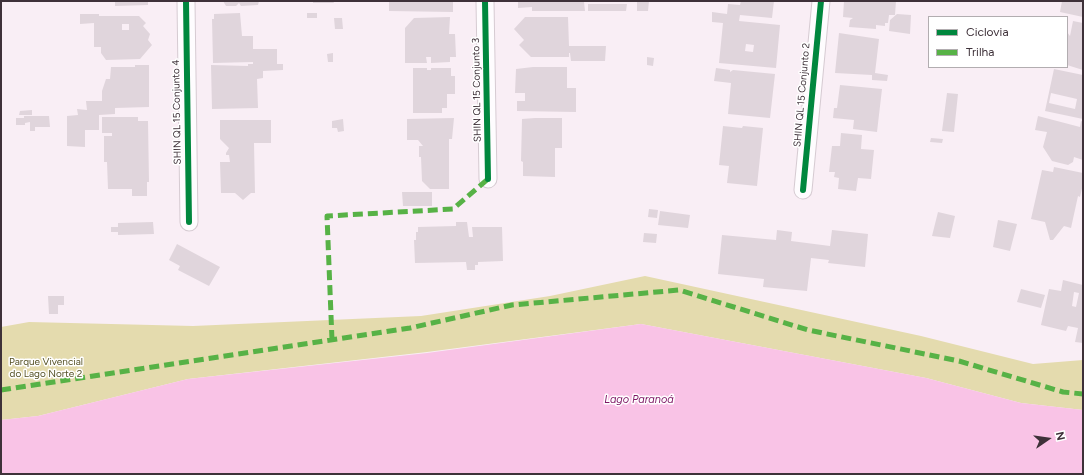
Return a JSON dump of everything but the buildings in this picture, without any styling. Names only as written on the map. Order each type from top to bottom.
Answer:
[{"type":"street","name":"SHIN QL 15 Conjunto 4","points":[[186,1],[189,222]]},
{"type":"street","name":"SHIN QL 15 Conjunto 3","points":[[485,1],[488,178]]},
{"type":"street","name":"SHIN QL 15 Conjunto 2","points":[[803,190],[821,1]]},
{"type":"green space","name":"Parque Vivencial do Lago Norte 2","points":[[645,276],[921,336],[1033,364],[1083,360],[1083,410],[1021,403],[926,378],[641,324],[427,352],[188,379],[38,416],[1,420],[1,327],[29,322],[193,326],[421,316],[550,296]]},
{"type":"water","name":"Lago Paranoá","points":[[641,324],[926,378],[1021,403],[1083,410],[1083,474],[1,474],[1,420],[38,416],[188,379],[427,353]]},
{"type":"marked path","points":[[332,340],[327,216],[453,209],[488,179]]},
{"type":"marked path","points":[[1,390],[410,328],[512,305],[679,290],[808,330],[959,361],[1063,392],[1083,394]]},
{"type":"cycle path","points":[[186,1],[189,222]]},
{"type":"cycle path","points":[[485,1],[488,179]]},
{"type":"cycle path","points":[[803,190],[821,1]]}]
